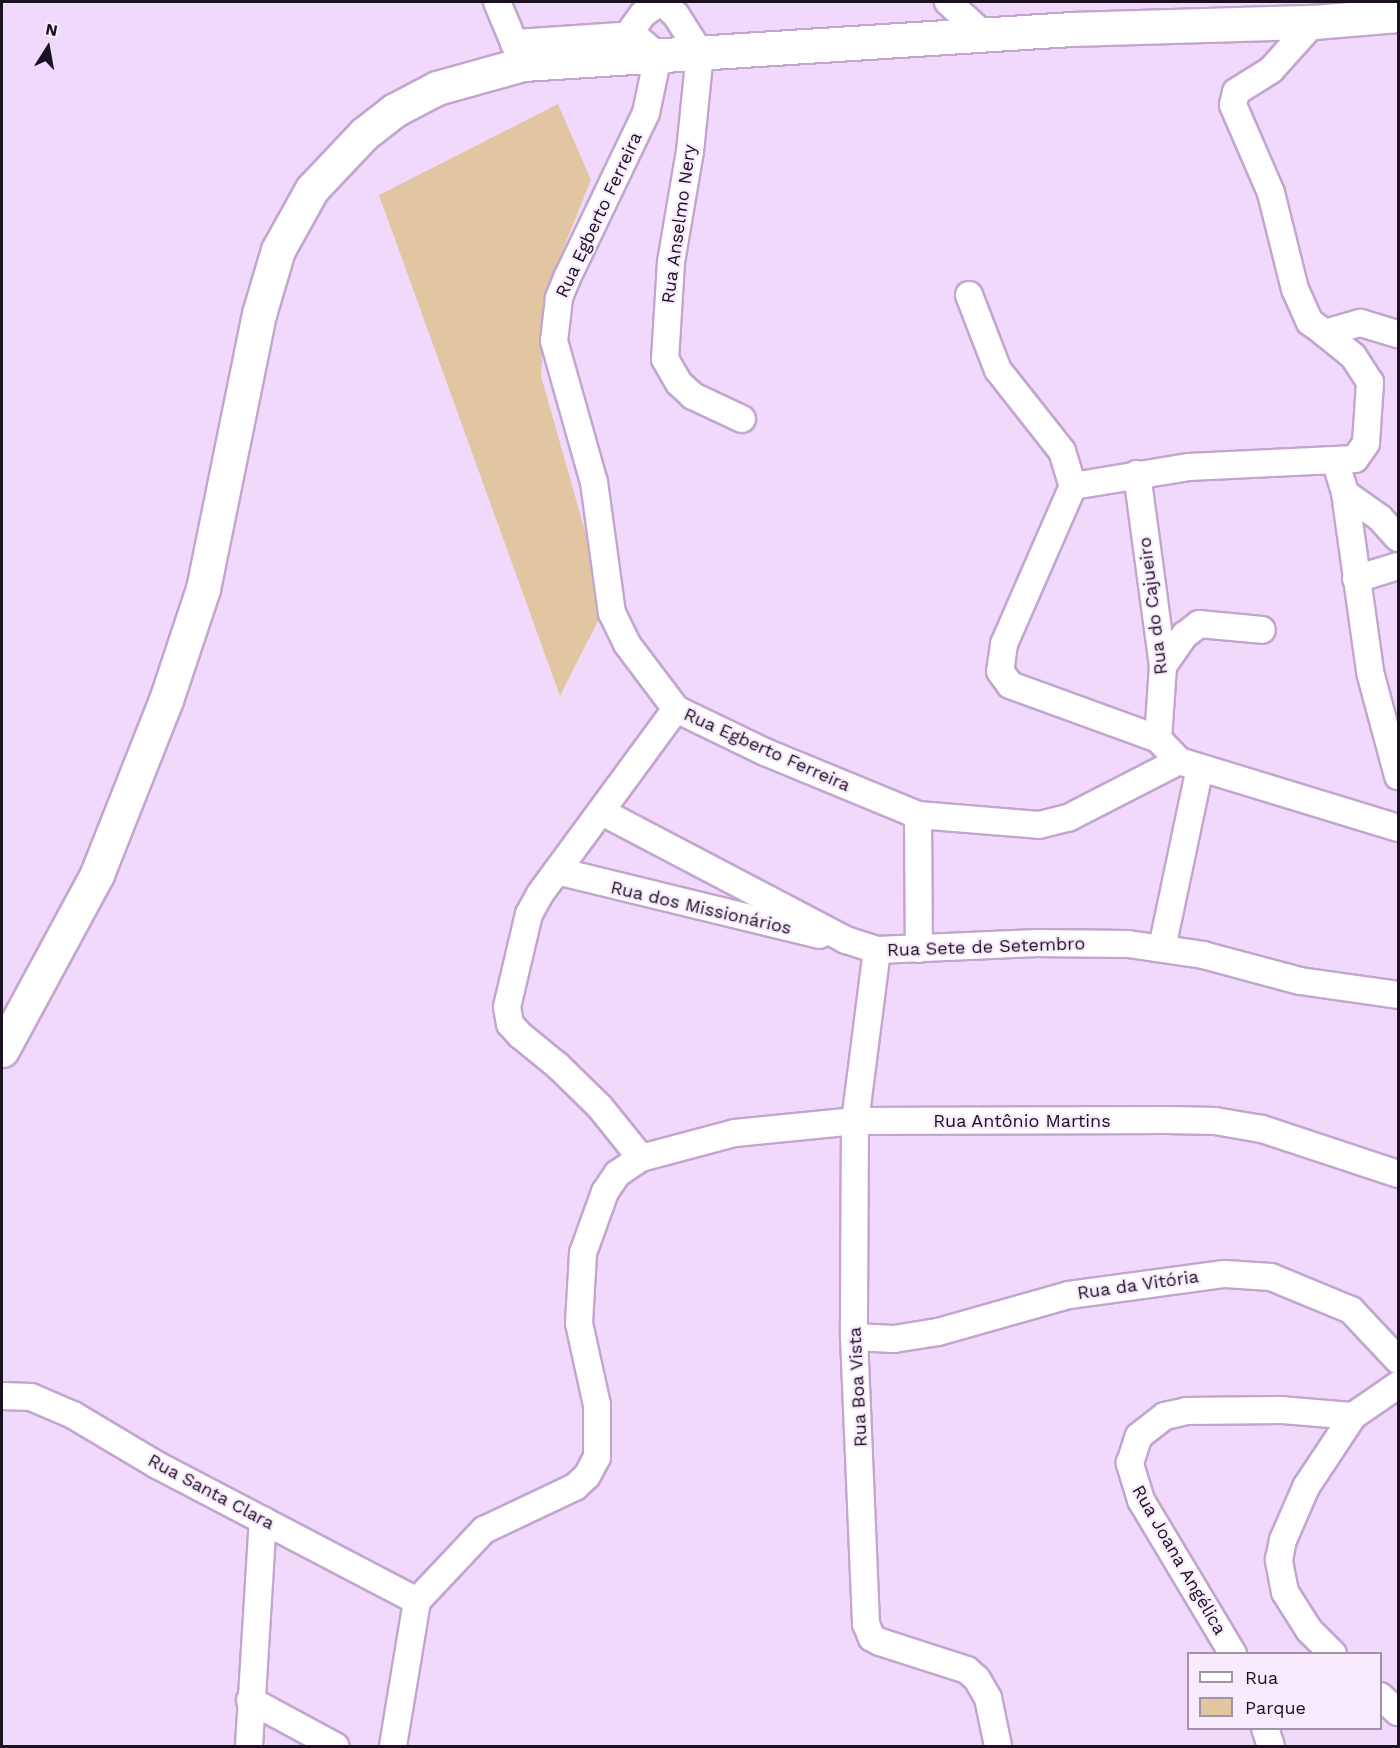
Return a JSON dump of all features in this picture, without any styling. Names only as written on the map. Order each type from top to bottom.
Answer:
[{"type":"main road","points":[[2,1050],[78,915],[115,834],[163,710],[203,589],[269,276],[293,222],[312,189],[340,157],[395,110],[437,88],[519,54],[646,46],[700,53],[984,34],[1314,22],[1398,15]]},
{"type":"street","points":[[497,2],[519,54]]},
{"type":"street","points":[[661,2],[676,15],[700,53]]},
{"type":"street","name":"Rua Egberto Ferreira","points":[[661,2],[635,23],[646,46],[641,126],[559,298],[554,341],[594,482],[612,613],[627,644],[676,709],[765,752],[918,815],[1039,825],[1068,818],[1190,764]]},
{"type":"street","points":[[948,2],[984,34]]},
{"type":"street","points":[[1073,486],[1137,474],[1227,463],[1355,459],[1363,452],[1372,392],[1366,371],[1325,333],[1317,330],[1302,310],[1270,194],[1233,98],[1241,87],[1271,70],[1314,22]]},
{"type":"street","name":"Rua Anselmo Nery","points":[[700,53],[690,151],[671,262],[665,359],[679,383],[693,396],[742,419]]},
{"type":"street","points":[[969,295],[998,370],[1062,451],[1073,486],[999,663],[1004,678],[1018,691],[1158,739],[1190,764],[1398,828]]},
{"type":"street","points":[[1325,333],[1361,323],[1398,334]]},
{"type":"street","points":[[1335,460],[1345,494],[1370,672],[1398,776]]},
{"type":"street","name":"Rua do Cajueiro","points":[[1137,474],[1163,666],[1158,739]]},
{"type":"street","points":[[1345,494],[1380,518],[1398,538]]},
{"type":"street","points":[[1356,579],[1398,566]]},
{"type":"street","points":[[1163,666],[1185,634],[1199,624],[1262,630]]},
{"type":"street","points":[[641,1158],[600,1107],[558,1066],[520,1035],[508,1016],[514,968],[530,914],[557,871],[676,709]]},
{"type":"street","points":[[1162,948],[1190,764]]},
{"type":"street","name":"Rua Sete de Setembro","points":[[602,812],[846,940],[878,950],[1037,943],[1162,948],[1299,981],[1398,995]]},
{"type":"street","points":[[918,815],[919,949]]},
{"type":"street","name":"Rua dos Missionários","points":[[557,871],[761,924],[846,940]]},
{"type":"street","name":"Rua Boa Vista","points":[[878,950],[855,1121],[854,1337],[868,1632],[880,1642],[967,1670],[977,1679],[988,1698],[998,1746]]},
{"type":"street","name":"Rua Antônio Martins","points":[[417,1601],[484,1530],[502,1518],[568,1492],[587,1476],[597,1457],[597,1405],[579,1323],[584,1253],[605,1192],[617,1174],[641,1158],[735,1133],[855,1121],[1215,1121],[1306,1142],[1398,1174]]},
{"type":"street","name":"Rua da Vitória","points":[[854,1337],[894,1339],[938,1332],[1069,1294],[1225,1274],[1271,1277],[1341,1305],[1371,1329],[1398,1360]]},
{"type":"street","points":[[1332,1652],[1294,1610],[1280,1576],[1279,1560],[1301,1496],[1353,1416],[1398,1385]]},
{"type":"street","name":"Rua Santa Clara","points":[[2,1396],[31,1397],[73,1415],[157,1465],[417,1601]]},
{"type":"street","name":"Rua Joana Angélica","points":[[1232,1652],[1142,1500],[1131,1463],[1139,1436],[1166,1416],[1186,1411],[1281,1410],[1353,1416]]},
{"type":"street","points":[[249,1746],[250,1700],[263,1520]]},
{"type":"street","points":[[393,1746],[417,1601]]},
{"type":"street","points":[[1382,1698],[1398,1712]]},
{"type":"street","points":[[250,1700],[335,1746]]},
{"type":"street","points":[[1266,1730],[1271,1746]]},
{"type":"green space","points":[[558,104],[591,180],[547,289],[541,376],[606,605],[560,696],[379,195]]}]
